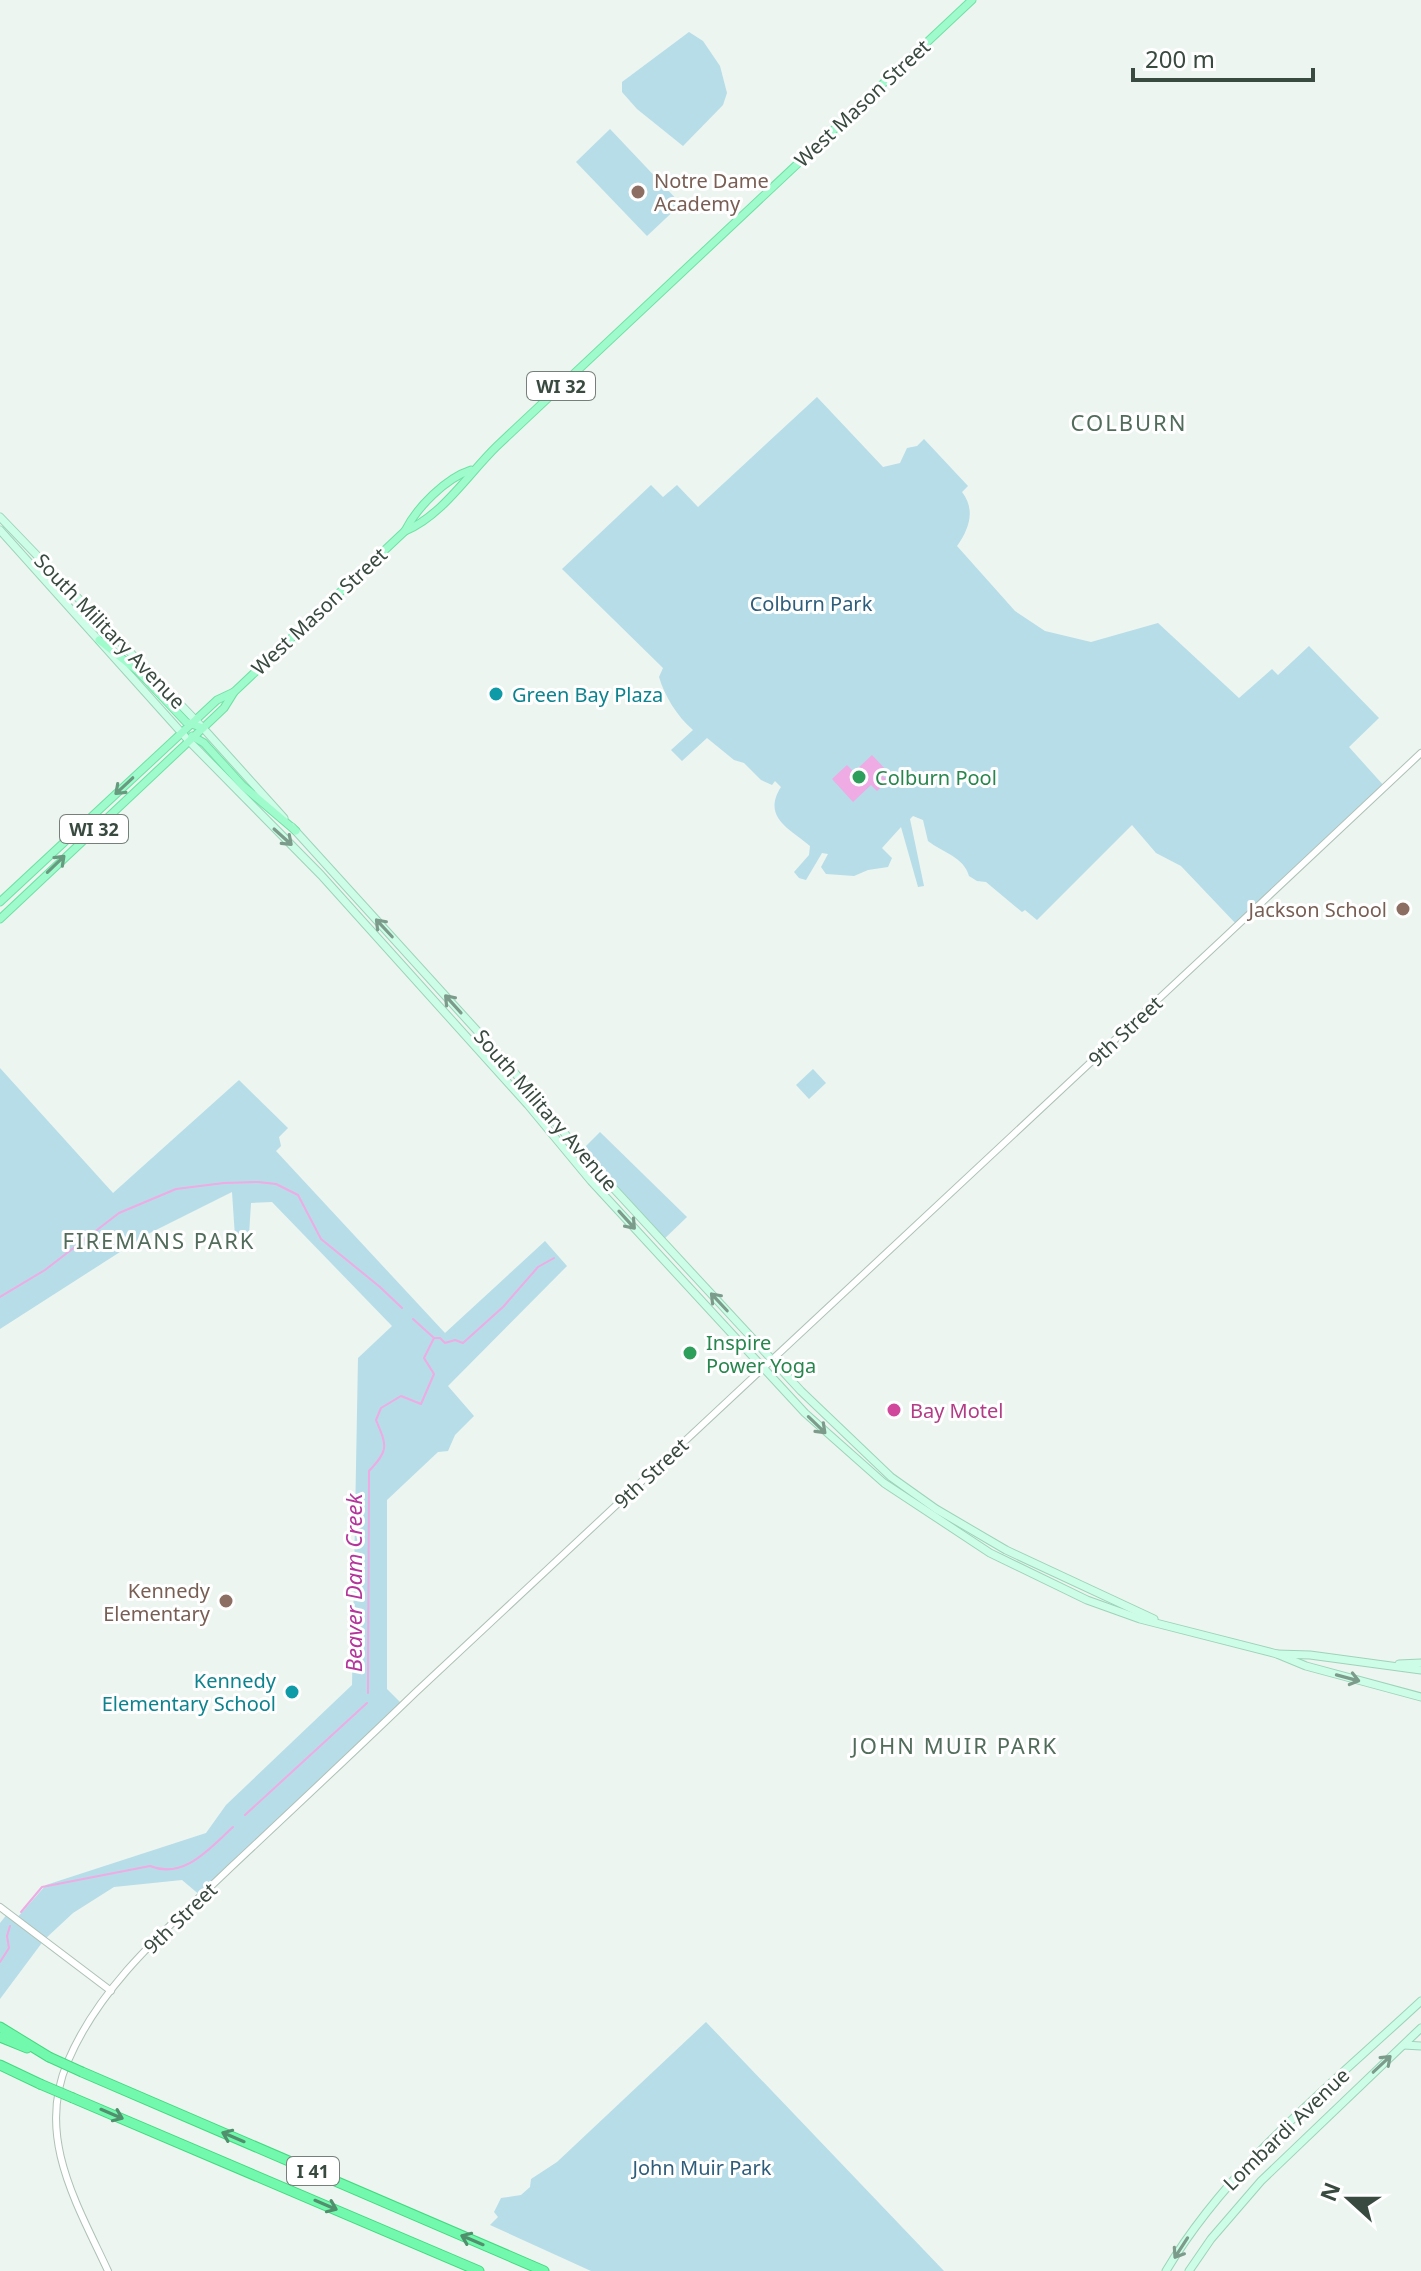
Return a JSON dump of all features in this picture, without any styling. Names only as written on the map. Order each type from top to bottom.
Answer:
[{"type":"highway","points":[[0,2027],[49,2057]]},
{"type":"highway","name":"I 41","points":[[0,2037],[544,2271]]},
{"type":"highway","name":"I 41","points":[[0,2068],[479,2271]]},
{"type":"main road","name":"West Mason Street","points":[[0,919],[224,708],[234,692],[405,531],[412,517],[459,474],[473,469],[972,0]]},
{"type":"main road","name":"South Military Avenue","points":[[0,517],[193,722],[203,728],[510,1067],[580,1152],[849,1438],[891,1477],[917,1496],[1006,1550],[1156,1621]]},
{"type":"main road","name":"South Military Avenue","points":[[0,530],[182,733],[192,739],[321,875],[528,1105],[591,1181],[805,1413],[884,1483],[990,1553],[1078,1597],[1131,1616],[1277,1654],[1306,1666],[1421,1697]]},
{"type":"main road","points":[[99,640],[193,722]]},
{"type":"main road","name":"West Mason Street","points":[[0,902],[217,700],[234,692]]},
{"type":"main road","points":[[192,739],[204,743],[265,807],[296,831]]},
{"type":"main road","name":"South Military Avenue","points":[[1277,1654],[1310,1655],[1421,1670]]},
{"type":"main road","points":[[1393,1666],[1421,1663]]},
{"type":"main road","name":"Lombardi Avenue","points":[[1166,2271],[1199,2221],[1235,2177],[1421,2001]]},
{"type":"main road","points":[[1402,2045],[1421,2045],[1421,2031]]},
{"type":"main road","name":"Lombardi Avenue","points":[[1189,2271],[1211,2239],[1261,2181],[1402,2045],[1421,2031]]},
{"type":"street","name":"9th Street","points":[[108,2271],[62,2168],[55,2125],[57,2096],[64,2069],[82,2031],[144,1952],[772,1359],[1421,753]]},
{"type":"street","points":[[0,1907],[111,1991]]},
{"type":"green space","points":[[689,32],[703,41],[720,66],[727,93],[723,105],[683,146],[637,109],[622,92],[622,82]]},
{"type":"green space","points":[[610,129],[681,204],[647,236],[576,162]]},
{"type":"green space","name":"Colburn Park","points":[[817,397],[883,467],[900,463],[907,448],[917,446],[924,439],[968,486],[962,492],[969,506],[969,519],[957,546],[1015,611],[1045,631],[1091,642],[1158,623],[1239,698],[1272,669],[1278,675],[1309,646],[1379,718],[1349,747],[1385,787],[1238,926],[1181,866],[1156,853],[1132,825],[1037,920],[1025,910],[1022,912],[986,882],[969,876],[958,859],[928,841],[923,820],[913,816],[910,819],[924,886],[918,887],[901,827],[882,848],[892,858],[888,867],[854,876],[826,874],[821,867],[828,854],[822,853],[806,880],[799,878],[794,872],[809,855],[810,846],[777,815],[776,798],[781,787],[775,781],[772,785],[761,780],[744,763],[734,760],[707,738],[682,761],[671,750],[693,730],[665,692],[659,677],[663,668],[562,569],[651,485],[663,497],[677,485],[698,507]]},
{"type":"green space","points":[[0,1068],[113,1193],[239,1080],[288,1128],[279,1137],[281,1146],[276,1151],[445,1333],[545,1241],[567,1266],[448,1386],[474,1416],[455,1435],[448,1451],[438,1452],[387,1500],[387,1689],[403,1705],[201,1896],[182,1880],[114,1887],[73,1913],[44,1940],[0,1999],[0,1923],[8,1913],[16,1919],[46,1885],[206,1833],[226,1805],[352,1685],[358,1358],[392,1326],[272,1202],[251,1203],[249,1235],[244,1231],[235,1237],[232,1192],[148,1234],[0,1329]]},
{"type":"green space","points":[[813,1069],[826,1083],[809,1099],[796,1085]]},
{"type":"green space","points":[[600,1132],[687,1217],[662,1241],[580,1152]]},
{"type":"green space","name":"John Muir Park","points":[[706,2022],[944,2271],[591,2271],[490,2225],[498,2217],[494,2212],[501,2198],[521,2195],[530,2187],[531,2179],[557,2162]]},
{"type":"shaded area","name":"Colburn Pool","points":[[872,755],[887,771],[882,775],[888,781],[877,791],[871,785],[853,802],[832,779],[847,765],[854,772]]},
{"type":"waterway","name":"Beaver Dam Creek","points":[[0,1297],[45,1270],[119,1213],[176,1189],[258,1182],[276,1184],[298,1195],[321,1239],[402,1308]]},
{"type":"waterway","name":"Beaver Dam Creek","points":[[413,1319],[434,1338],[440,1338],[445,1343],[455,1340],[463,1343],[503,1307],[538,1267],[554,1258]]},
{"type":"waterway","name":"Beaver Dam Creek","points":[[368,1693],[369,1471],[380,1458],[384,1447],[376,1420],[381,1408],[401,1396],[421,1404],[434,1374],[424,1358],[434,1338]]},
{"type":"waterway","name":"Beaver Dam Creek","points":[[245,1815],[367,1703]]},
{"type":"waterway","name":"Beaver Dam Creek","points":[[21,1912],[42,1887],[150,1866],[174,1869],[185,1865],[196,1860],[233,1827]]},
{"type":"waterway","name":"Beaver Dam Creek","points":[[0,1962],[9,1948],[7,1936],[10,1926]]},
{"type":"place","name":"Notre Dame Academy","points":[[638,192]]},
{"type":"place","name":"Green Bay Plaza","points":[[496,694]]},
{"type":"place","name":"Colburn Pool","points":[[859,777]]},
{"type":"place","name":"Jackson School","points":[[1403,909]]},
{"type":"place","name":"Inspire Power Yoga","points":[[690,1353]]},
{"type":"place","name":"Bay Motel","points":[[894,1410]]},
{"type":"place","name":"Kennedy Elementary","points":[[226,1601]]},
{"type":"place","name":"Kennedy Elementary School","points":[[292,1692]]},
{"type":"district","name":"COLBURN","points":[[1129,422]]},
{"type":"district","name":"FIREMANS PARK","points":[[159,1240]]},
{"type":"district","name":"JOHN MUIR PARK","points":[[955,1745]]}]
